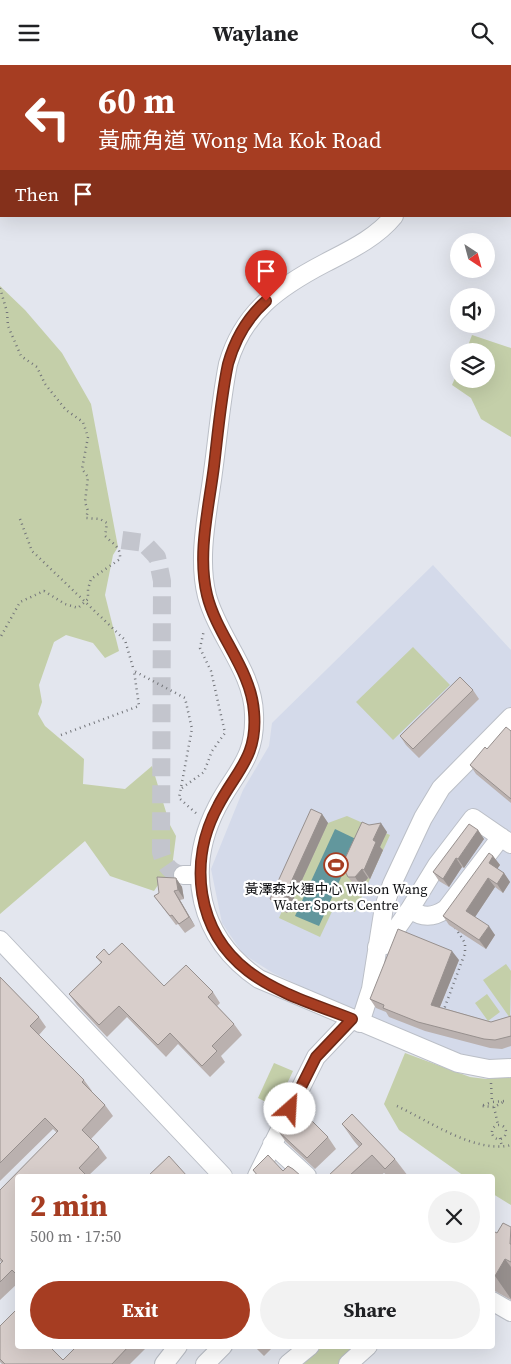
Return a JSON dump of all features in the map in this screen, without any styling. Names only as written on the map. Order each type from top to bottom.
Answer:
[{"type":"street","points":[[393,217],[359,246],[310,271],[274,294],[253,313],[238,337],[231,354],[226,375],[205,538],[204,575],[210,604],[248,685],[253,702],[254,725],[251,747],[244,767],[218,804],[191,875],[202,898],[208,919],[221,943],[239,964],[272,986],[458,1063],[489,1069],[511,1068]]},
{"type":"street","points":[[258,1174],[316,1057],[356,1021],[370,989],[382,913],[389,890],[432,800],[446,782],[511,717]]},
{"type":"street","points":[[377,947],[385,945],[410,909],[436,865],[473,817],[506,840],[446,909],[438,914],[418,915],[410,909]]},
{"type":"street","points":[[0,940],[221,1174]]},
{"type":"street","points":[[272,1144],[305,1174]]},
{"type":"street","points":[[495,1303],[511,1312]]},
{"type":"street","points":[[164,1364],[176,1349]]},
{"type":"street","points":[[206,1364],[220,1349]]},
{"type":"street","points":[[288,1364],[306,1349]]},
{"type":"street","points":[[348,1364],[365,1349]]},
{"type":"path","points":[[0,288],[7,311],[8,326],[20,356],[37,367],[45,384],[66,410],[84,422],[88,437],[82,469],[88,477],[85,502],[88,511],[86,518],[100,519],[107,523],[105,536],[117,546],[121,553],[120,559],[91,579],[88,599],[78,608],[65,604],[44,591],[20,602],[0,638]]},
{"type":"path","points":[[20,519],[32,551],[125,640],[134,671],[139,706],[61,735]]},
{"type":"path","points":[[181,789],[204,772],[212,751],[225,733],[211,671],[200,649],[210,604]]},
{"type":"path","points":[[134,671],[185,698],[192,729],[179,798],[209,825]]},
{"type":"path","points":[[438,914],[456,928],[466,947],[441,1015]]},
{"type":"path","points":[[492,1095],[492,1102]]},
{"type":"path","points":[[505,1101],[494,1107],[481,1105],[492,1102],[505,1101]]},
{"type":"path","points":[[398,1106],[476,1144],[502,1147],[511,1145]]},
{"type":"path","points":[[494,1107],[498,1126]]},
{"type":"path","points":[[498,1126],[506,1129],[507,1135],[500,1138],[493,1137],[493,1129],[498,1126]]},
{"type":"path","points":[[500,1138],[502,1147]]},
{"type":"shaded area","points":[[433,565],[511,650],[511,713],[456,764],[389,877],[362,1015],[273,973],[243,954],[222,923],[211,869],[243,790],[269,746],[272,723]]},
{"type":"shaded area","points":[[511,728],[511,1061],[464,1062],[371,1025],[392,919],[406,874],[444,799],[458,779]]},
{"type":"green space","points":[[0,286],[25,310],[62,353],[91,404],[118,547],[113,555],[105,595],[119,651],[105,658],[93,643],[66,635],[54,642],[39,685],[42,702],[38,714],[45,726],[84,759],[83,784],[125,789],[152,766],[170,825],[176,836],[170,883],[160,882],[154,891],[110,876],[85,841],[0,914]]},
{"type":"green space","points":[[472,335],[511,348],[511,437],[481,419],[471,398],[456,388],[495,388],[495,343],[469,343]]},
{"type":"green space","points":[[413,647],[450,685],[393,740],[356,702]]},
{"type":"green space","name":"黃澤森水運中心 Wilson Wang Water Sports Centre","points":[[347,816],[390,835],[355,912],[336,903],[320,937],[279,918],[282,911],[277,908],[317,818],[328,823]]},
{"type":"green space","points":[[506,964],[511,971],[510,1018],[483,980]]},
{"type":"green space","points":[[487,994],[500,1012],[488,1021],[475,1003]]},
{"type":"green space","points":[[405,1053],[470,1077],[486,1079],[511,1074],[511,1205],[495,1195],[495,1174],[461,1174],[399,1130],[384,1104]]},
{"type":"green space","points":[[274,1063],[293,1071],[276,1107],[258,1098]]},
{"type":"green space","points":[[315,1349],[356,1349],[340,1364],[298,1364]]},
{"type":"water","points":[[335,829],[358,840],[319,926],[295,916]]},
{"type":"building","points":[[460,677],[473,690],[413,749],[400,736]]},
{"type":"building","points":[[506,727],[511,731],[511,799],[470,765]]},
{"type":"building","points":[[311,809],[322,814],[281,904],[270,899]]},
{"type":"building","points":[[362,822],[369,825],[381,823],[373,840],[376,842],[364,870],[362,869],[355,877],[348,877],[342,865]]},
{"type":"building","points":[[469,824],[478,830],[458,859],[456,858],[443,879],[433,872]]},
{"type":"building","points":[[489,853],[493,856],[489,863],[504,873],[497,884],[488,878],[466,911],[489,926],[479,940],[443,916]]},
{"type":"building","points":[[157,877],[176,878],[178,890],[174,891],[189,917],[179,924],[154,896],[159,893]]},
{"type":"building","points":[[398,929],[452,951],[431,1005],[491,1022],[511,1016],[511,1036],[495,1040],[484,1039],[418,1022],[383,1008],[384,1005],[370,999]]},
{"type":"building","points":[[122,943],[164,986],[186,965],[213,992],[208,997],[234,1024],[212,1046],[217,1051],[202,1066],[170,1033],[158,1045],[119,1006],[99,1025],[69,994],[102,962],[96,957],[104,949],[109,955]]},
{"type":"building","points":[[0,977],[39,1017],[30,1026],[84,1080],[82,1082],[105,1105],[82,1130],[99,1147],[79,1168],[85,1174],[16,1174],[58,1131],[45,1118],[0,1163]]},
{"type":"building","points":[[297,1106],[328,1137],[307,1158],[278,1131],[283,1120]]},
{"type":"building","points":[[352,1114],[395,1159],[385,1169],[372,1155],[351,1174],[330,1174],[362,1144],[342,1124]]},
{"type":"building","points":[[268,1155],[283,1171],[288,1166],[299,1174],[256,1174],[253,1170]]},
{"type":"building","points":[[169,1156],[185,1174],[150,1174]]},
{"type":"building","points":[[15,1175],[15,1273],[12,1270],[0,1282],[0,1264],[3,1261],[0,1258],[0,1190]]},
{"type":"building","points":[[503,1223],[511,1227],[511,1262],[505,1259],[495,1276],[495,1232],[497,1233]]},
{"type":"building","points":[[15,1311],[15,1349],[52,1349],[63,1360],[74,1349],[126,1349],[112,1364],[5,1364],[0,1359],[0,1326]]},
{"type":"tunnel","points":[[122,540],[144,543],[157,557],[162,581],[161,852],[168,867],[183,875]]},
{"type":"place","name":"黃澤森水運中心 Wilson Wang Water Sports Centre","points":[[336,865]]},
{"type":"route","points":[[266,301],[247,321],[234,345],[228,364],[203,563],[205,585],[210,604],[218,625],[250,691],[254,713],[253,736],[244,767],[218,804],[209,825],[200,856],[199,875],[202,898],[208,919],[221,943],[239,964],[248,972],[272,986],[352,1019],[316,1057],[290,1109]]}]
